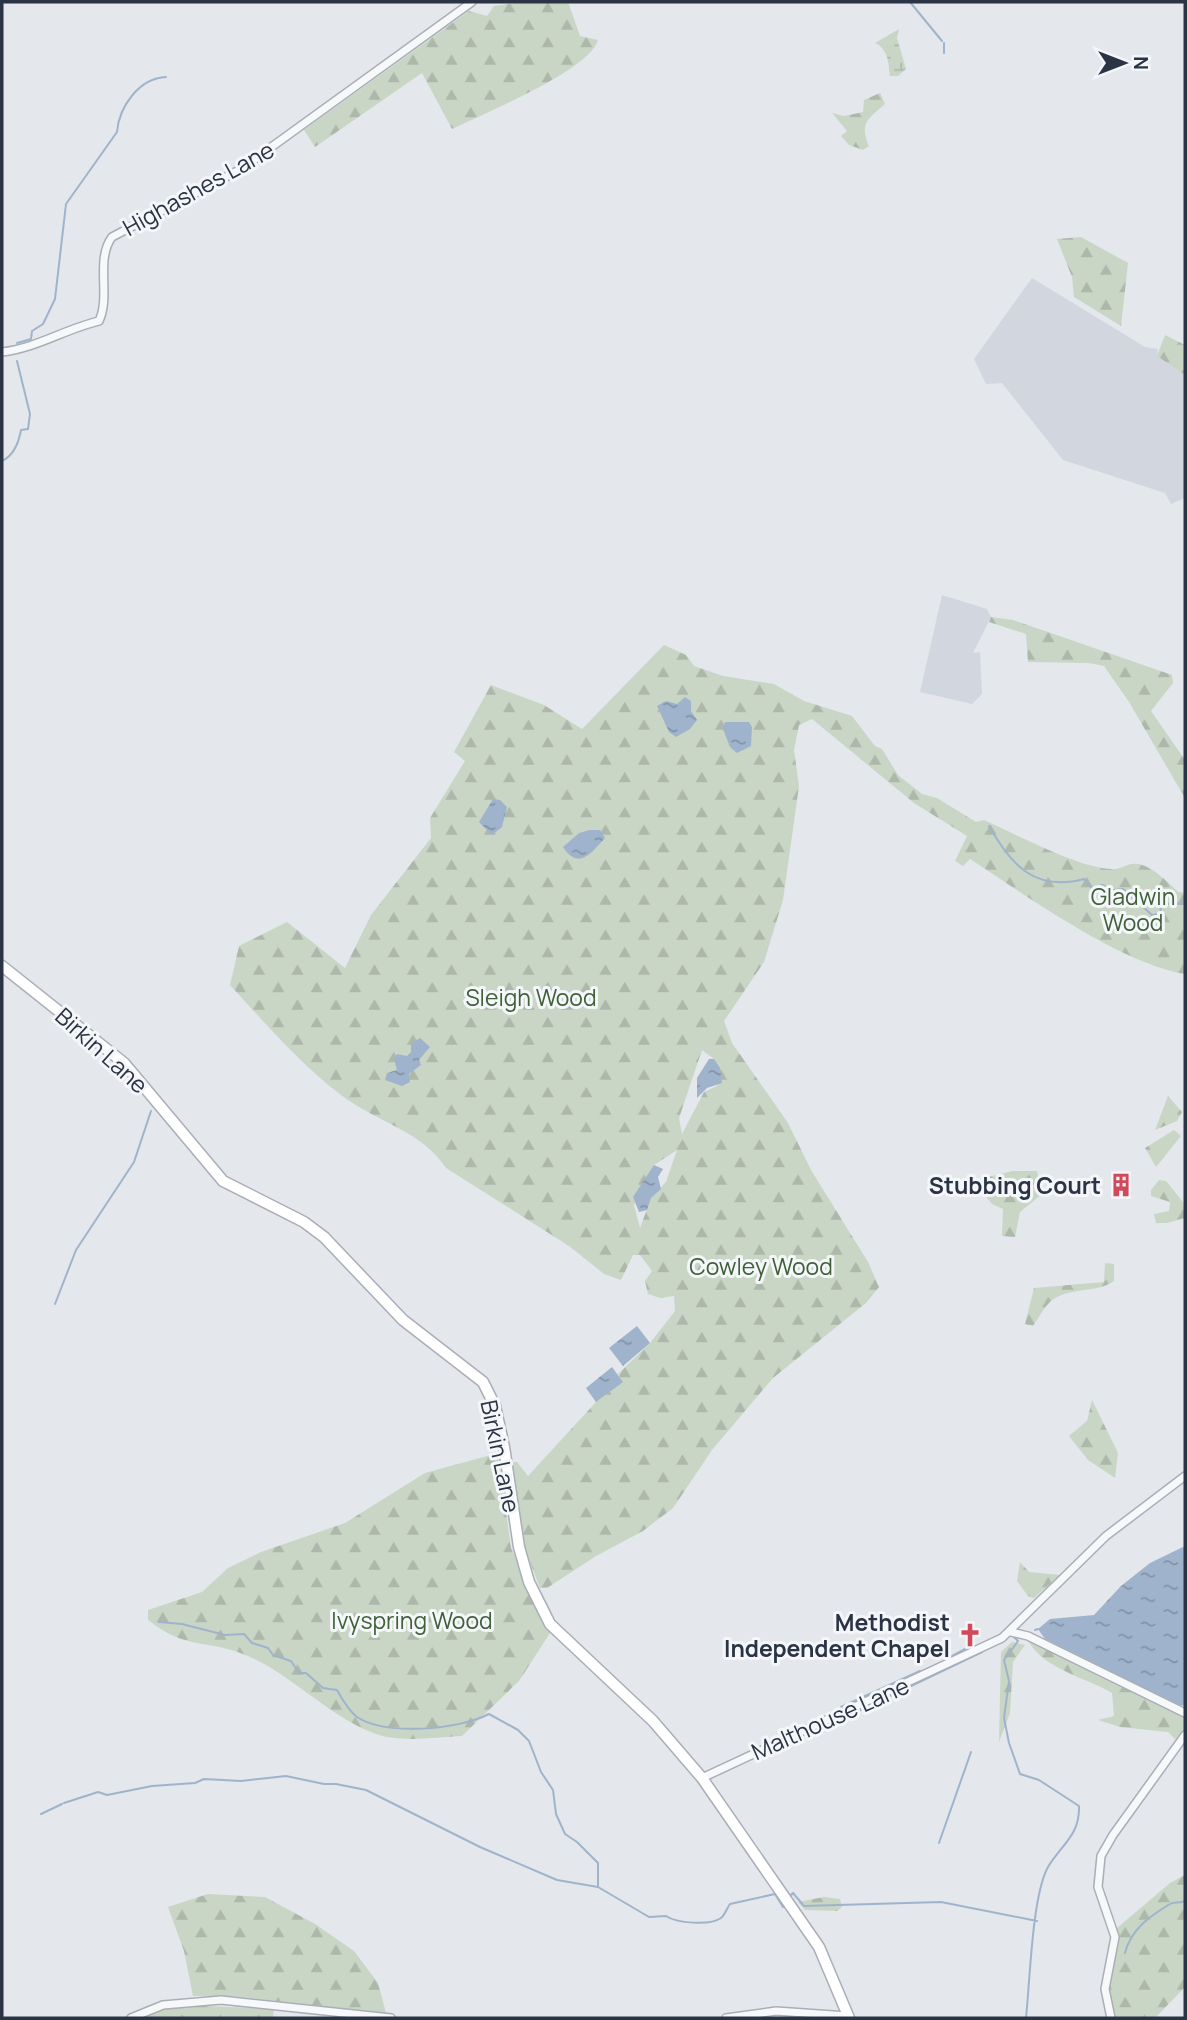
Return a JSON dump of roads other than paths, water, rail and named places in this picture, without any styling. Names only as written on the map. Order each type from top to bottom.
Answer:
[{"type":"street","name":"Highashes Lane","points":[[2,352],[33,346],[71,328],[99,321],[104,308],[106,249],[112,237],[241,169],[472,2]]},
{"type":"street","name":"Birkin Lane","points":[[2,966],[124,1063],[223,1181],[304,1222],[324,1237],[403,1320],[483,1382],[495,1406],[500,1427],[519,1547],[529,1582],[550,1624],[653,1721],[702,1778],[791,1902],[830,1969],[848,2017]]},
{"type":"street","name":"Malthouse Lane","points":[[702,1778],[997,1642],[1106,1536],[1185,1476]]},
{"type":"street","points":[[1024,1617],[1028,1636]]},
{"type":"street","points":[[1010,1632],[1028,1636],[1185,1713]]},
{"type":"street","points":[[1111,2018],[1105,1989],[1115,1937],[1096,1875],[1101,1856],[1113,1835],[1185,1735]]},
{"type":"street","points":[[131,2018],[163,2005],[220,2000],[391,2018]]},
{"type":"street","points":[[726,2018],[776,2011],[848,2017]]},
{"type":"water","points":[[685,697],[691,701],[691,711],[697,720],[690,729],[676,737],[669,732],[657,706],[666,701],[677,704]]},
{"type":"water","points":[[725,722],[749,722],[752,727],[751,746],[737,753],[730,747],[723,729]]},
{"type":"water","points":[[493,799],[500,800],[507,807],[502,827],[492,835],[479,822]]},
{"type":"water","points":[[600,830],[605,838],[585,857],[574,858],[563,847],[579,833]]},
{"type":"water","points":[[420,1038],[430,1047],[419,1060],[421,1065],[409,1074],[410,1082],[402,1086],[385,1080],[387,1073],[397,1070],[394,1059],[397,1054],[407,1056],[411,1052],[411,1044]]},
{"type":"water","points":[[709,1059],[714,1059],[720,1068],[722,1083],[707,1088],[697,1098],[697,1078]]},
{"type":"water","points":[[654,1165],[663,1169],[658,1177],[661,1189],[651,1198],[647,1210],[639,1212],[633,1197]]},
{"type":"water","points":[[637,1326],[650,1343],[623,1366],[609,1348]]},
{"type":"water","points":[[612,1367],[623,1382],[596,1402],[586,1388]]},
{"type":"water","points":[[1185,1546],[1185,1705],[1179,1706],[1045,1639],[1038,1629],[1050,1619],[1094,1615],[1121,1586],[1150,1563]]},
{"type":"waterway","points":[[910,2],[942,41]]},
{"type":"waterway","points":[[944,43],[944,53]]},
{"type":"waterway","points":[[17,343],[31,339],[32,331],[43,324],[55,299],[66,204],[117,132],[122,113],[132,96],[147,82],[166,77]]},
{"type":"waterway","points":[[2,461],[18,443],[21,430],[28,429],[30,414],[17,361]]},
{"type":"waterway","points":[[989,826],[1006,853],[1026,872],[1038,878],[1052,882],[1084,879],[1092,888],[1102,885],[1114,890],[1123,889],[1152,915],[1160,914],[1161,907],[1171,903],[1185,904]]},
{"type":"waterway","points":[[55,1304],[76,1250],[134,1162],[151,1111]]},
{"type":"waterway","points":[[159,1622],[182,1624],[225,1635],[244,1634],[252,1643],[268,1648],[273,1655],[291,1661],[299,1673],[306,1673],[323,1688],[337,1690],[354,1714],[370,1723],[403,1729],[422,1729],[459,1724],[489,1714],[518,1730],[529,1741],[541,1772],[553,1790],[556,1814],[565,1834],[598,1863],[598,1886]]},
{"type":"waterway","points":[[1013,1636],[1018,1641],[1004,1660],[1009,1681],[1004,1718],[1020,1774],[1039,1780],[1079,1806],[1077,1825],[1048,1867],[1038,1898],[1026,2018]]},
{"type":"waterway","points":[[945,1660],[965,1649]]},
{"type":"waterway","points":[[838,1721],[982,1652]]},
{"type":"waterway","points":[[841,1707],[920,1671]]},
{"type":"waterway","points":[[939,1843],[971,1752]]},
{"type":"waterway","points":[[64,1803],[98,1792],[107,1795],[152,1786],[195,1783],[204,1779],[241,1781],[286,1776],[366,1790],[480,1847],[557,1880],[598,1887],[649,1917],[666,1916],[685,1922],[709,1922],[721,1918],[730,1904],[775,1894],[783,1907],[784,1905]]},
{"type":"waterway","points":[[41,1814],[62,1804]]},
{"type":"waterway","points":[[789,1897],[793,1893],[804,1906],[941,1902],[1037,1921]]},
{"type":"waterway","points":[[1125,1953],[1132,1937],[1149,1918],[1170,1904],[1185,1901]]},
{"type":"place","name":"Stubbing Court","points":[[1121,1185]]},
{"type":"place","name":"Methodist Independent Chapel","points":[[970,1635]]},
{"type":"park label","name":"Gladwin Wood","points":[[1133,909]]},
{"type":"park label","name":"Sleigh Wood","points":[[531,997]]},
{"type":"park label","name":"Cowley Wood","points":[[761,1266]]},
{"type":"park label","name":"Ivyspring Wood","points":[[412,1620]]}]
